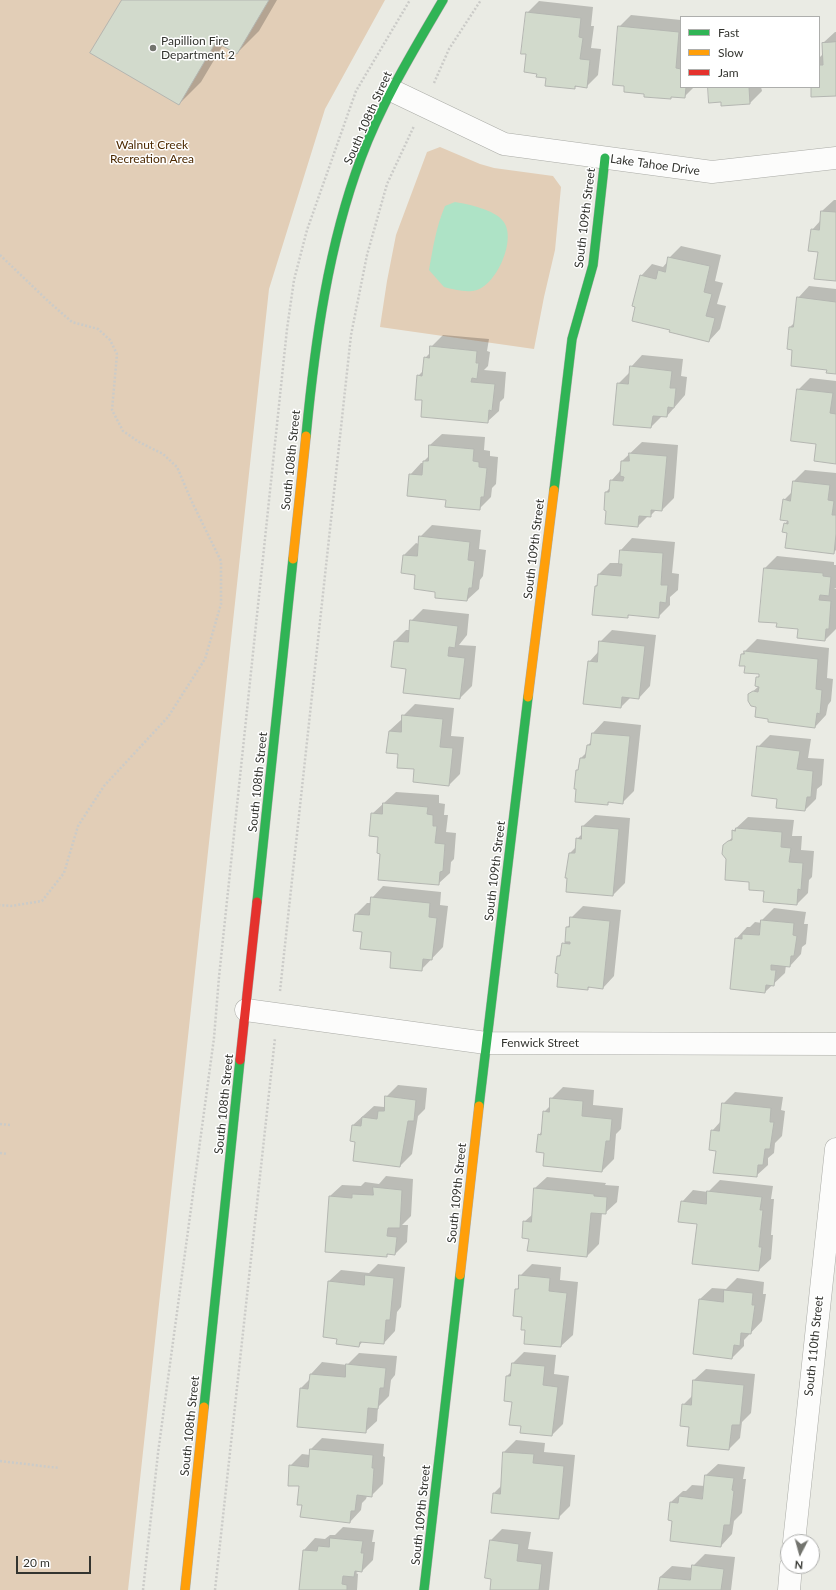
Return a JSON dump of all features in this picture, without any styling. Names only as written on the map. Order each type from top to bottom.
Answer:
[{"type":"street","name":"South 108th Street","points":[[185,1590],[309,402],[321,321],[337,237],[361,158],[391,90],[443,0]]},
{"type":"street","name":"Lake Tahoe Drive","points":[[391,90],[504,144],[712,172],[836,158]]},
{"type":"street","name":"South 109th Street","points":[[424,1590],[486,1043],[572,340],[593,265],[605,158]]},
{"type":"street","name":"Fenwick Street","points":[[246,1010],[486,1043],[836,1044]]},
{"type":"street","name":"South 110th Street","points":[[795,1534],[836,1149]]},
{"type":"street","points":[[789,1590],[790,1574]]},
{"type":"path","points":[[143,1590],[158,1453],[214,1038],[220,961],[287,329],[294,280],[316,202],[356,91],[410,0]]},
{"type":"path","points":[[215,1590],[352,335],[367,255],[387,184],[449,49],[481,0]]},
{"type":"path","points":[[0,255],[72,322],[98,329],[110,340],[116,354],[112,410],[123,431],[138,442],[163,454],[177,467],[192,502],[221,561],[221,604],[205,659],[168,717],[104,786],[95,799],[78,826],[64,873],[42,901],[11,906],[0,905]]},
{"type":"path","points":[[0,1124],[10,1125]]},
{"type":"path","points":[[0,1153],[7,1154]]},
{"type":"path","points":[[0,1461],[59,1468]]},
{"type":"green space","name":"Walnut Creek Recreation Area","points":[[0,0],[385,0],[325,109],[269,289],[128,1590],[0,1590]]},
{"type":"green space","points":[[440,147],[480,164],[494,168],[553,176],[561,187],[555,250],[534,349],[380,327],[396,235],[427,152]]},
{"type":"shaded area","points":[[455,202],[474,206],[494,214],[503,221],[507,229],[508,239],[506,251],[496,273],[489,282],[481,288],[472,291],[461,291],[444,287],[429,270],[439,222],[445,206]]},
{"type":"building","name":"Papillion Fire Department 2","points":[[122,0],[269,0],[237,54],[216,42],[179,105],[90,53]]},
{"type":"building","points":[[526,12],[581,18],[579,37],[583,38],[580,59],[590,60],[587,88],[575,86],[575,89],[545,86],[546,78],[536,77],[537,74],[524,72],[526,54],[521,54]]},
{"type":"building","points":[[618,26],[679,32],[676,68],[680,69],[680,88],[686,88],[685,98],[671,97],[671,99],[644,97],[644,94],[624,92],[624,86],[613,85]]},
{"type":"building","points":[[836,42],[836,96],[811,97],[811,88],[820,88],[820,65],[823,65],[822,43]]},
{"type":"building","points":[[708,88],[749,88],[750,104],[721,106],[721,102],[709,103]]},
{"type":"building","points":[[821,211],[836,212],[836,281],[814,279],[818,252],[808,251],[811,229],[819,230]]},
{"type":"building","points":[[668,257],[710,266],[704,292],[712,294],[706,316],[715,318],[709,342],[669,332],[670,330],[632,321],[635,307],[632,306],[640,275],[656,279],[658,270],[665,272]]},
{"type":"building","points":[[797,297],[836,302],[836,374],[826,373],[827,370],[791,366],[792,350],[787,349],[789,327],[793,327]]},
{"type":"building","points":[[430,346],[477,351],[476,363],[479,363],[477,379],[472,378],[471,382],[495,384],[492,411],[489,410],[488,423],[421,417],[422,400],[415,400],[417,375],[422,376],[424,357],[429,358]]},
{"type":"building","points":[[630,366],[672,371],[670,388],[676,388],[674,408],[668,407],[667,417],[653,416],[651,428],[613,425],[617,383],[628,384]]},
{"type":"building","points":[[797,389],[833,393],[830,413],[836,414],[836,464],[814,461],[816,444],[791,441]]},
{"type":"building","points":[[429,445],[474,449],[473,461],[479,462],[479,467],[487,468],[484,497],[481,497],[480,510],[445,507],[446,500],[407,496],[409,474],[422,475],[423,461],[428,461]]},
{"type":"building","points":[[629,453],[667,456],[662,511],[651,510],[651,517],[639,516],[638,527],[605,524],[605,492],[609,492],[610,480],[623,481],[624,477],[620,476],[621,461],[629,461]]},
{"type":"building","points":[[793,481],[830,485],[828,500],[834,501],[832,515],[836,515],[834,554],[785,548],[787,533],[782,532],[784,523],[788,524],[788,521],[780,520],[783,499],[790,501]]},
{"type":"building","points":[[419,536],[470,542],[468,560],[475,561],[472,588],[469,588],[467,601],[435,598],[435,592],[414,589],[415,575],[401,573],[403,555],[417,556]]},
{"type":"building","points":[[620,550],[663,553],[661,585],[668,585],[666,603],[660,602],[659,618],[628,615],[628,618],[592,615],[595,586],[597,586],[598,574],[621,576],[622,564],[619,564]]},
{"type":"building","points":[[764,568],[823,573],[823,576],[831,577],[829,596],[820,595],[819,600],[831,601],[829,629],[826,629],[825,641],[797,638],[798,629],[776,627],[777,623],[759,622]]},
{"type":"building","points":[[410,620],[458,626],[455,648],[449,647],[448,656],[465,658],[460,699],[403,693],[406,669],[391,667],[394,641],[408,642]]},
{"type":"building","points":[[599,641],[645,646],[639,699],[622,697],[621,708],[583,704],[588,661],[597,662]]},
{"type":"building","points":[[744,651],[818,659],[816,689],[822,690],[820,714],[817,713],[815,728],[768,722],[768,719],[755,717],[756,707],[751,706],[748,701],[748,694],[753,691],[758,692],[759,687],[755,686],[756,677],[759,677],[759,674],[744,673],[745,666],[739,666],[741,654],[744,654]]},
{"type":"building","points":[[402,715],[443,719],[440,747],[453,748],[449,786],[413,782],[414,769],[397,768],[398,754],[386,753],[389,731],[401,732]]},
{"type":"building","points":[[592,733],[630,736],[623,804],[608,802],[608,805],[575,802],[576,789],[574,789],[576,770],[578,770],[580,758],[585,758],[587,745],[590,745]]},
{"type":"building","points":[[757,746],[800,751],[797,769],[813,771],[811,797],[807,797],[805,811],[776,808],[777,799],[752,796]]},
{"type":"building","points":[[383,803],[428,807],[427,814],[433,815],[433,826],[437,826],[435,843],[445,844],[443,871],[440,872],[439,885],[378,880],[380,854],[377,853],[378,837],[369,836],[371,813],[382,814]]},
{"type":"building","points":[[582,826],[619,829],[613,896],[566,892],[567,878],[565,878],[569,853],[575,853],[576,838],[581,839]]},
{"type":"building","points":[[736,828],[782,832],[781,847],[791,848],[789,862],[803,863],[801,890],[798,889],[797,905],[763,902],[764,891],[749,890],[749,882],[725,880],[726,859],[722,854],[723,845],[732,840],[732,830],[735,831]]},
{"type":"building","points":[[371,897],[430,903],[429,917],[437,918],[432,960],[423,959],[422,971],[390,968],[391,952],[360,949],[362,932],[353,931],[355,914],[369,915]]},
{"type":"building","points":[[570,917],[610,921],[603,989],[588,987],[588,990],[557,987],[558,974],[555,973],[557,956],[560,956],[562,943],[570,944],[570,942],[565,942],[566,927],[569,927]]},
{"type":"building","points":[[761,920],[794,923],[793,935],[797,936],[794,956],[791,956],[790,967],[771,965],[771,970],[776,970],[774,986],[766,985],[765,993],[730,989],[735,938],[742,939],[742,934],[759,935]]},
{"type":"building","points":[[385,1096],[416,1100],[414,1121],[408,1121],[400,1167],[353,1161],[355,1142],[350,1141],[352,1125],[361,1126],[362,1117],[377,1119],[378,1111],[384,1111]]},
{"type":"building","points":[[550,1098],[583,1101],[582,1116],[612,1119],[610,1141],[606,1141],[602,1172],[543,1166],[544,1153],[536,1152],[538,1134],[541,1135],[543,1111],[549,1112]]},
{"type":"building","points":[[722,1103],[771,1108],[770,1122],[774,1122],[770,1149],[765,1149],[763,1165],[758,1165],[757,1177],[713,1173],[716,1151],[709,1150],[711,1130],[719,1131]]},
{"type":"building","points":[[373,1187],[402,1190],[400,1228],[388,1228],[387,1236],[397,1237],[395,1255],[387,1254],[387,1257],[325,1252],[329,1196],[352,1198],[352,1194],[373,1195]]},
{"type":"building","points":[[534,1188],[594,1194],[594,1196],[607,1197],[606,1214],[591,1213],[587,1257],[527,1251],[529,1239],[522,1238],[523,1221],[531,1222]]},
{"type":"building","points":[[707,1191],[762,1197],[760,1210],[763,1210],[759,1247],[762,1247],[759,1271],[692,1264],[697,1224],[678,1222],[681,1201],[706,1204]]},
{"type":"building","points":[[365,1275],[394,1278],[390,1320],[386,1320],[384,1344],[360,1342],[359,1347],[336,1344],[337,1339],[323,1337],[328,1281],[364,1285]]},
{"type":"building","points":[[519,1275],[550,1278],[549,1291],[567,1293],[561,1347],[524,1344],[525,1330],[521,1330],[522,1317],[513,1316],[515,1289],[518,1289]]},
{"type":"building","points":[[724,1290],[753,1293],[752,1305],[755,1305],[751,1334],[741,1333],[740,1346],[734,1345],[732,1359],[693,1354],[699,1299],[723,1302]]},
{"type":"building","points":[[512,1363],[545,1366],[543,1385],[558,1387],[552,1436],[520,1433],[521,1426],[509,1425],[512,1402],[504,1401],[506,1376],[510,1376]]},
{"type":"building","points":[[346,1364],[386,1368],[384,1388],[380,1388],[378,1409],[368,1408],[366,1433],[297,1427],[300,1388],[308,1389],[310,1374],[345,1377]]},
{"type":"building","points":[[693,1380],[744,1385],[740,1425],[732,1425],[729,1450],[687,1446],[689,1427],[680,1426],[682,1404],[691,1405]]},
{"type":"building","points":[[310,1449],[373,1455],[372,1468],[374,1468],[372,1497],[357,1495],[355,1511],[351,1511],[350,1523],[300,1517],[302,1505],[297,1505],[299,1486],[288,1486],[289,1465],[308,1467]]},
{"type":"building","points":[[503,1452],[534,1454],[533,1463],[564,1466],[559,1519],[491,1513],[493,1493],[500,1494]]},
{"type":"building","points":[[705,1475],[734,1478],[730,1525],[724,1525],[721,1547],[670,1541],[672,1521],[668,1520],[670,1502],[678,1503],[679,1496],[702,1499]]},
{"type":"building","points":[[330,1538],[363,1541],[361,1553],[364,1553],[362,1572],[355,1571],[354,1577],[343,1576],[342,1584],[347,1585],[347,1590],[299,1590],[303,1550],[317,1551],[318,1546],[329,1547]]},
{"type":"building","points":[[490,1540],[519,1544],[517,1561],[542,1564],[539,1590],[490,1590],[491,1579],[485,1578]]},
{"type":"building","points":[[692,1565],[724,1569],[721,1590],[658,1590],[660,1577],[690,1580]]},
{"type":"traffic: fast","points":[[306,436],[324,295],[331,260],[350,191],[361,158],[378,117],[420,38],[443,0]]},
{"type":"traffic: fast","points":[[554,490],[572,339],[593,265],[605,158]]},
{"type":"traffic: fast","points":[[257,902],[293,559]]},
{"type":"traffic: fast","points":[[479,1106],[528,697]]},
{"type":"traffic: fast","points":[[204,1407],[240,1060]]},
{"type":"traffic: fast","points":[[424,1590],[460,1275]]},
{"type":"traffic: slow","points":[[293,559],[306,436]]},
{"type":"traffic: slow","points":[[528,697],[554,490]]},
{"type":"traffic: slow","points":[[460,1275],[479,1106]]},
{"type":"traffic: slow","points":[[185,1590],[204,1407]]},
{"type":"traffic: jam","points":[[240,1060],[257,902]]},
{"type":"place","name":"Papillion Fire Department 2","points":[[153,48]]}]
